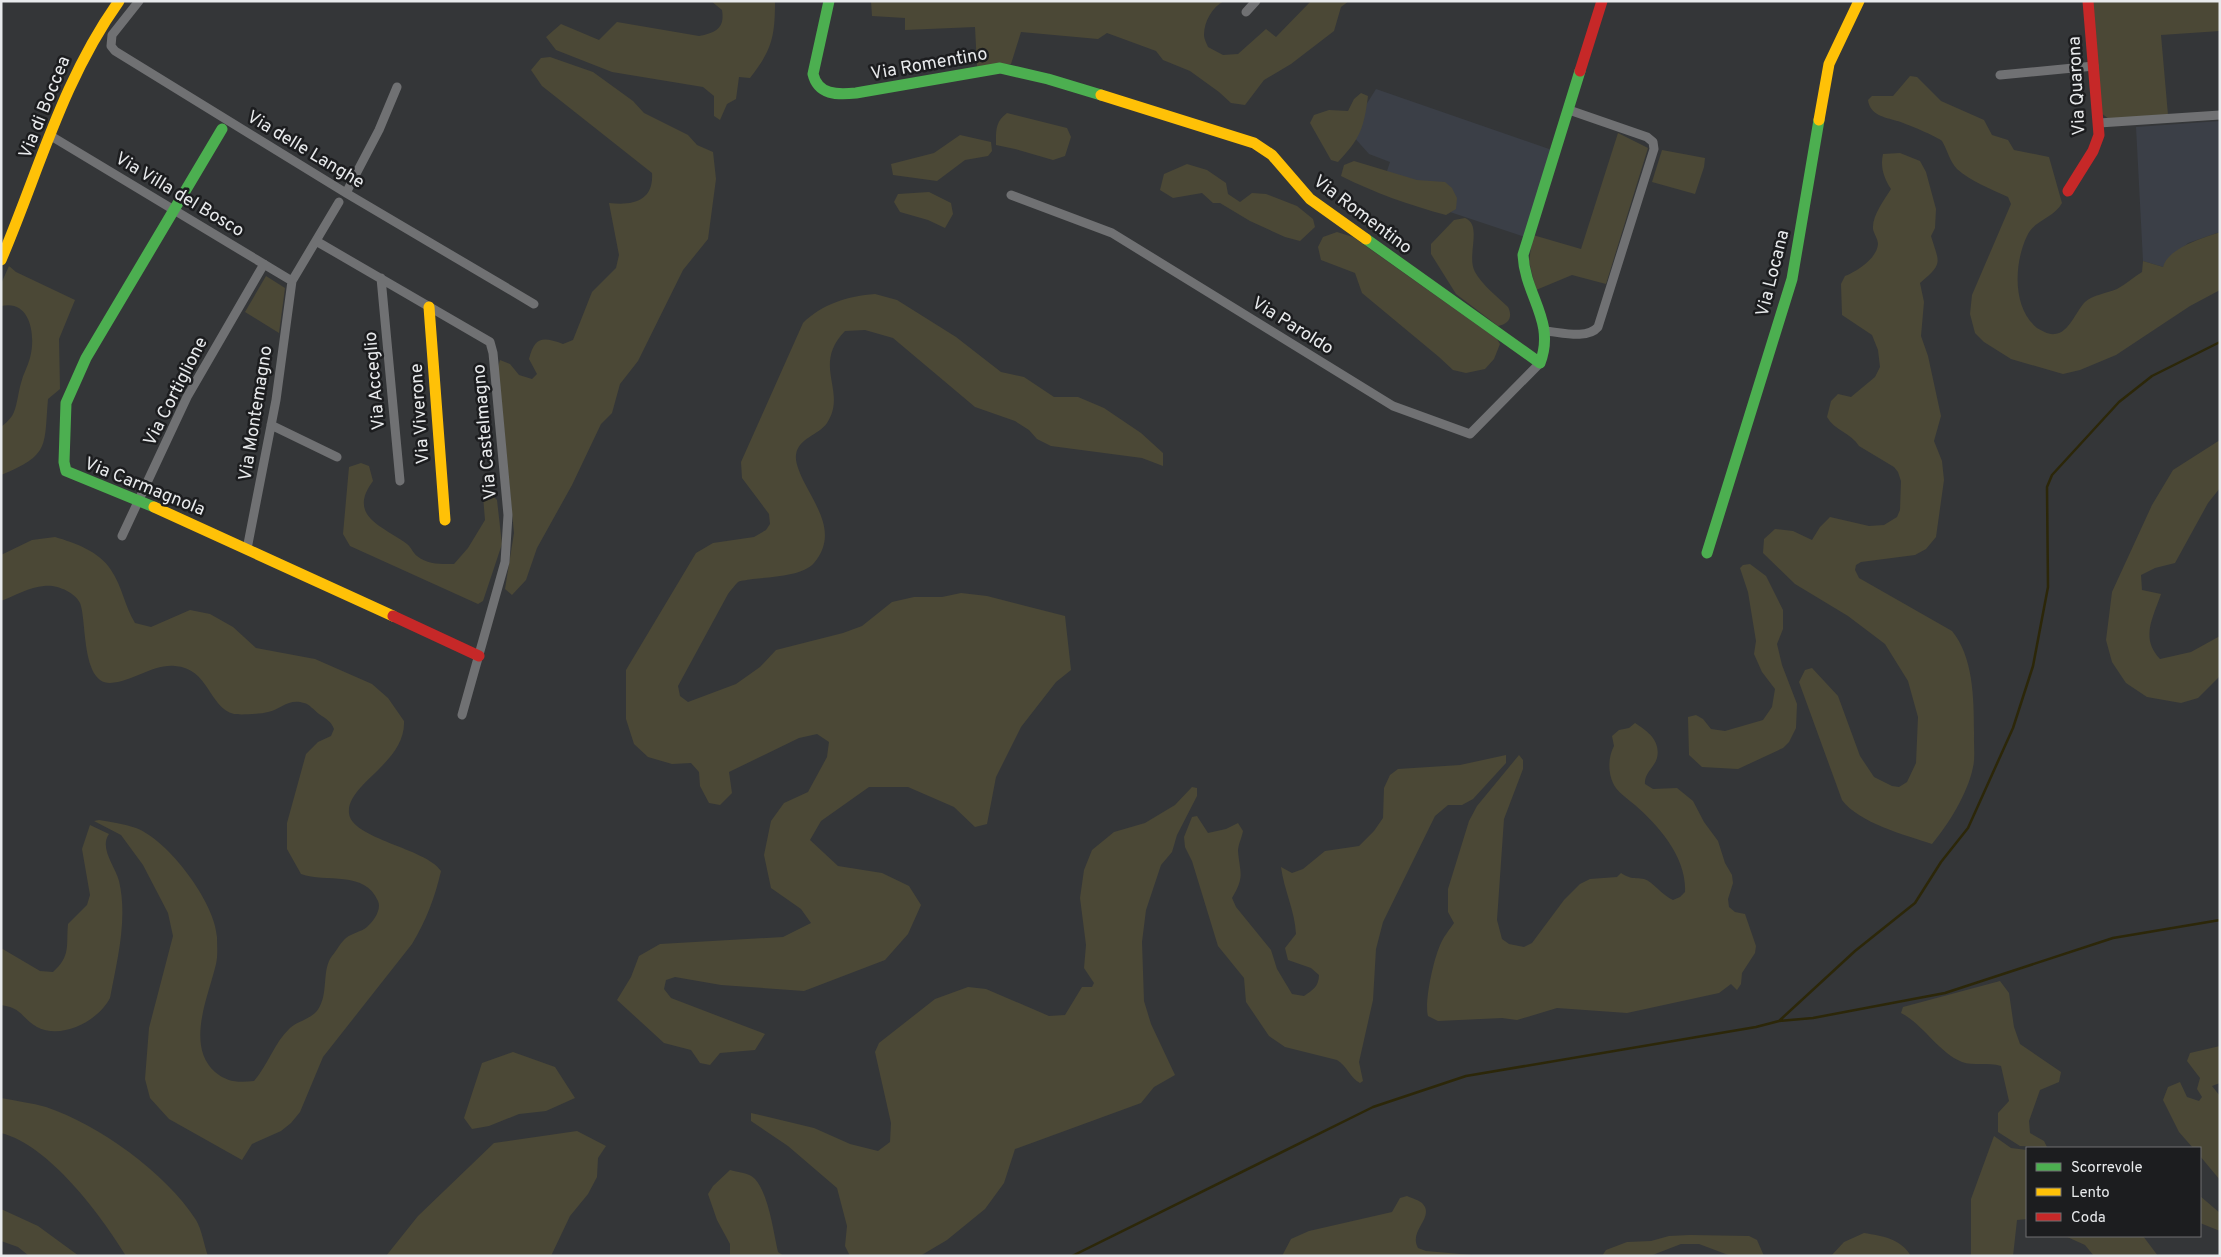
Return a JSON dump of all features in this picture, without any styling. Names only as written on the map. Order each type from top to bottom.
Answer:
[{"type":"street","name":"Via di Boccea","points":[[1,260],[83,58],[98,31],[119,1]]},
{"type":"street","name":"Via delle Langhe","points":[[139,1],[112,35],[111,46],[115,51],[346,193],[534,304]]},
{"type":"street","name":"Via Romentino","points":[[829,1],[813,74],[815,82],[822,90],[842,95],[1000,68],[1048,80],[1254,143],[1272,155],[1310,199],[1540,363]]},
{"type":"street","points":[[1246,12],[1256,1]]},
{"type":"street","points":[[1540,363],[1546,346],[1545,331],[1524,272],[1523,255],[1602,1]]},
{"type":"street","name":"Via Locana","points":[[1708,553],[1792,279],[1829,64],[1859,1]]},
{"type":"street","name":"Via Quarona","points":[[2068,191],[2097,143],[2099,123],[2088,1]]},
{"type":"street","points":[[2000,75],[2094,66]]},
{"type":"street","points":[[346,193],[397,87]]},
{"type":"street","points":[[1545,331],[1586,334],[1594,332],[1598,328],[1654,149],[1652,142],[1647,137],[1569,110]]},
{"type":"street","points":[[2099,123],[2220,115]]},
{"type":"street","name":"Via Carmagnola","points":[[222,129],[86,358],[69,394],[64,414],[64,462],[68,472],[139,500],[247,548],[479,656]]},
{"type":"street","name":"Via Villa del Bosco","points":[[51,136],[292,282]]},
{"type":"street","name":"Via Paroldo","points":[[1011,195],[1112,233],[1393,406],[1470,434],[1540,363]]},
{"type":"street","points":[[292,282],[340,202]]},
{"type":"street","name":"Via Castelmagno","points":[[316,241],[490,342],[493,353],[508,532],[505,562],[462,715]]},
{"type":"street","name":"Via Cortiglione","points":[[122,536],[187,397],[264,264]]},
{"type":"street","name":"Via Acceglio","points":[[381,278],[400,481]]},
{"type":"street","name":"Via Montemagno","points":[[247,548],[271,425],[292,282]]},
{"type":"street","name":"Via Viverone","points":[[429,307],[444,520]]},
{"type":"street","points":[[271,425],[337,457]]},
{"type":"shaded area","points":[[711,1],[775,1],[773,34],[768,51],[750,78],[739,77],[736,99],[727,104],[720,120],[714,116],[714,96],[703,87],[612,72],[556,50],[546,37],[561,24],[599,40],[617,22],[699,36],[705,35],[718,29],[723,16],[722,10]]},
{"type":"shaded area","points":[[871,1],[1224,1],[1210,15],[1205,25],[1204,35],[1208,47],[1223,55],[1238,54],[1266,29],[1276,37],[1311,1],[1349,1],[1341,7],[1334,31],[1291,64],[1264,80],[1245,105],[1231,103],[1190,71],[1163,60],[1156,51],[1107,33],[1098,39],[1021,32],[1011,64],[977,66],[975,27],[905,30],[905,18],[872,16]]},
{"type":"shaded area","points":[[2092,1],[2220,1],[2220,31],[2161,35],[2168,115],[2109,119],[2101,113]]},
{"type":"shaded area","points":[[550,57],[593,72],[633,101],[644,113],[688,135],[697,145],[713,152],[716,179],[708,239],[683,270],[638,361],[620,384],[612,413],[601,424],[572,485],[537,548],[526,580],[512,595],[505,589],[514,533],[498,367],[500,360],[510,364],[519,375],[532,379],[537,374],[529,359],[531,351],[537,342],[550,340],[563,344],[573,340],[592,292],[616,268],[619,255],[609,203],[626,204],[640,200],[650,190],[652,182],[652,173],[542,86],[531,70],[541,58]]},
{"type":"shaded area","points":[[1910,76],[1917,77],[1941,101],[1984,120],[1992,135],[2008,140],[2014,150],[2049,157],[2062,203],[2054,212],[2030,231],[2023,247],[2018,272],[2019,297],[2023,309],[2037,328],[2050,334],[2060,333],[2068,326],[2085,302],[2117,289],[2142,272],[2143,261],[2163,267],[2166,260],[2179,249],[2220,232],[2220,290],[2190,306],[2116,355],[2080,370],[2063,374],[2011,359],[1984,342],[1975,333],[1970,314],[1972,295],[2011,204],[2008,197],[1974,181],[1957,169],[1940,139],[1906,124],[1883,117],[1872,109],[1868,100],[1872,96],[1893,96]]},
{"type":"shaded area","points":[[1376,89],[1552,150],[1525,237],[1381,189],[1390,162],[1369,154],[1352,135],[1361,113]]},
{"type":"shaded area","points":[[1361,93],[1368,96],[1365,117],[1360,132],[1338,162],[1331,160],[1310,123],[1314,115],[1329,110],[1348,111],[1354,99]]},
{"type":"shaded area","points":[[1007,113],[1067,128],[1071,137],[1065,156],[1053,160],[996,145],[998,123]]},
{"type":"shaded area","points":[[2220,121],[2220,232],[2188,243],[2163,267],[2143,261],[2136,127]]},
{"type":"shaded area","points":[[1618,133],[1648,148],[1606,284],[1572,275],[1536,290],[1529,261],[1533,235],[1581,249]]},
{"type":"shaded area","points":[[960,135],[991,142],[992,151],[988,156],[965,160],[937,181],[893,175],[891,164],[934,153]]},
{"type":"shaded area","points":[[1662,150],[1705,158],[1695,194],[1652,182]]},
{"type":"shaded area","points":[[1900,153],[1920,161],[1926,172],[1936,209],[1935,228],[1931,236],[1938,262],[1933,271],[1920,283],[1924,302],[1921,336],[1928,356],[1941,416],[1934,441],[1942,461],[1944,480],[1936,537],[1926,549],[1915,555],[1861,562],[1856,565],[1855,570],[1859,578],[1952,631],[1960,642],[1969,669],[1974,713],[1973,767],[1967,787],[1957,808],[1932,844],[1871,822],[1859,815],[1842,800],[1799,682],[1805,670],[1812,668],[1838,696],[1860,756],[1874,777],[1892,786],[1899,787],[1907,782],[1916,763],[1918,717],[1908,681],[1885,644],[1848,616],[1795,584],[1763,553],[1764,539],[1775,529],[1793,531],[1812,540],[1820,527],[1830,517],[1869,526],[1884,525],[1897,517],[1900,510],[1901,481],[1898,472],[1894,467],[1859,446],[1827,417],[1831,401],[1838,394],[1851,397],[1875,377],[1880,367],[1878,350],[1872,335],[1842,315],[1841,284],[1845,276],[1871,259],[1877,249],[1878,242],[1873,229],[1874,219],[1891,189],[1883,172],[1883,154]]},
{"type":"shaded area","points":[[1354,161],[1417,180],[1445,182],[1452,188],[1457,198],[1456,209],[1446,215],[1432,211],[1379,193],[1341,176],[1344,165]]},
{"type":"shaded area","points":[[1187,164],[1207,170],[1226,183],[1228,194],[1240,202],[1252,193],[1266,194],[1297,206],[1313,219],[1315,227],[1300,241],[1285,237],[1250,221],[1220,203],[1213,203],[1202,193],[1173,198],[1160,190],[1164,174]]},
{"type":"shaded area","points":[[929,192],[951,203],[953,214],[945,228],[928,220],[900,212],[894,202],[898,194]]},
{"type":"shaded area","points":[[1465,218],[1473,227],[1472,258],[1475,272],[1490,291],[1508,307],[1510,317],[1505,324],[1498,326],[1456,294],[1431,254],[1431,244],[1454,220]]},
{"type":"shaded area","points":[[1337,232],[1353,237],[1497,339],[1500,344],[1494,359],[1485,369],[1466,373],[1453,370],[1362,293],[1355,273],[1321,260],[1318,247],[1323,237]]},
{"type":"shaded area","points":[[9,266],[16,272],[75,300],[59,339],[60,389],[48,399],[46,428],[41,448],[28,461],[1,475],[1,427],[12,416],[15,409],[32,349],[31,330],[25,314],[19,308],[11,305],[1,306],[1,284]]},
{"type":"shaded area","points":[[266,276],[285,288],[279,333],[245,312]]},
{"type":"shaded area","points":[[875,294],[897,300],[956,337],[1001,372],[1024,377],[1054,397],[1078,397],[1104,408],[1141,433],[1163,453],[1163,466],[1142,458],[1051,446],[1037,439],[1029,430],[1015,421],[975,407],[893,338],[865,330],[845,331],[835,344],[831,356],[830,367],[834,400],[832,411],[827,423],[801,445],[796,455],[799,471],[823,521],[825,531],[821,552],[814,563],[802,571],[738,582],[728,594],[678,686],[680,696],[688,702],[736,684],[760,667],[776,650],[843,633],[862,626],[892,602],[914,597],[942,597],[961,593],[987,596],[1065,616],[1071,670],[1056,682],[1021,727],[996,777],[987,824],[975,827],[954,807],[908,787],[869,787],[821,821],[810,840],[838,866],[882,873],[909,886],[921,905],[908,934],[885,960],[804,991],[721,985],[675,977],[666,980],[664,989],[671,998],[765,1034],[755,1050],[720,1053],[710,1065],[700,1063],[691,1050],[664,1043],[617,1000],[631,977],[639,956],[660,944],[783,937],[811,923],[801,909],[771,888],[764,855],[771,821],[784,803],[808,792],[827,757],[829,742],[817,734],[799,738],[729,772],[732,793],[720,805],[709,803],[700,786],[699,772],[691,763],[672,764],[648,757],[634,744],[626,719],[626,670],[696,553],[713,543],[754,537],[766,530],[770,524],[769,514],[742,478],[741,462],[803,323],[810,316],[836,302]]},
{"type":"shaded area","points":[[2220,440],[2220,488],[2208,503],[2175,563],[2155,568],[2141,575],[2142,590],[2161,594],[2152,620],[2149,636],[2154,651],[2160,659],[2191,652],[2220,636],[2220,676],[2198,698],[2181,703],[2147,697],[2126,683],[2112,662],[2106,640],[2112,592],[2152,505],[2173,470]]},
{"type":"shaded area","points":[[361,463],[369,466],[373,481],[366,493],[364,504],[366,512],[379,526],[407,544],[417,556],[430,562],[454,564],[468,548],[485,520],[483,496],[489,492],[497,500],[502,544],[483,601],[478,604],[350,546],[343,534],[349,467]]},
{"type":"shaded area","points":[[55,537],[86,549],[106,563],[118,583],[135,623],[151,627],[190,610],[210,614],[233,627],[256,648],[315,659],[372,684],[388,698],[404,721],[402,736],[396,749],[357,792],[351,802],[349,813],[353,822],[362,830],[421,856],[433,863],[441,871],[429,909],[422,927],[412,944],[323,1057],[300,1112],[281,1131],[252,1144],[242,1160],[169,1119],[150,1098],[145,1079],[149,1028],[173,936],[168,913],[143,865],[121,835],[94,821],[99,820],[127,825],[149,835],[175,859],[199,890],[208,907],[217,937],[216,964],[205,1005],[200,1034],[202,1048],[206,1061],[219,1075],[233,1081],[254,1081],[284,1034],[294,1025],[314,1014],[320,1006],[324,994],[329,961],[342,942],[351,935],[365,929],[376,916],[379,908],[378,901],[372,891],[355,881],[301,874],[287,849],[287,823],[306,754],[318,742],[331,736],[334,729],[330,722],[310,706],[299,702],[289,703],[265,713],[234,714],[219,704],[202,680],[186,668],[167,666],[118,682],[110,683],[101,680],[94,673],[90,662],[82,611],[78,599],[74,595],[59,588],[44,586],[1,601],[1,555],[32,540]]},
{"type":"shaded area","points":[[1750,564],[1766,576],[1783,610],[1783,629],[1777,644],[1782,665],[1797,704],[1796,728],[1789,742],[1783,748],[1738,769],[1702,767],[1689,755],[1688,717],[1696,715],[1703,719],[1711,729],[1725,731],[1763,720],[1772,707],[1775,689],[1762,672],[1754,654],[1756,641],[1748,592],[1740,568],[1743,565]]},
{"type":"shaded area","points":[[1635,723],[1652,737],[1658,752],[1654,765],[1646,777],[1645,784],[1653,789],[1677,788],[1693,801],[1704,822],[1718,841],[1725,863],[1732,875],[1733,883],[1728,899],[1729,907],[1735,912],[1745,914],[1756,946],[1755,953],[1742,973],[1741,984],[1737,990],[1731,984],[1719,993],[1627,1013],[1557,1008],[1517,1020],[1502,1018],[1438,1021],[1428,1016],[1427,1001],[1435,958],[1442,940],[1454,923],[1448,912],[1448,889],[1469,821],[1477,806],[1519,755],[1523,760],[1523,769],[1504,819],[1497,920],[1502,939],[1509,944],[1524,947],[1532,943],[1564,900],[1580,884],[1590,879],[1617,877],[1621,873],[1630,877],[1647,880],[1673,900],[1685,892],[1681,867],[1670,844],[1644,813],[1622,795],[1611,779],[1609,764],[1614,746],[1612,736],[1619,730],[1629,728]]},
{"type":"shaded area","points":[[1506,755],[1506,763],[1473,799],[1462,805],[1448,805],[1435,816],[1383,922],[1376,949],[1373,1000],[1359,1062],[1363,1081],[1360,1083],[1357,1081],[1337,1060],[1285,1047],[1269,1036],[1246,1002],[1244,978],[1218,946],[1192,861],[1185,847],[1184,837],[1192,817],[1197,816],[1208,833],[1226,829],[1238,823],[1243,831],[1238,851],[1241,875],[1239,885],[1232,898],[1236,907],[1271,950],[1277,969],[1292,994],[1304,996],[1315,987],[1319,975],[1311,968],[1288,960],[1285,948],[1296,934],[1294,917],[1281,867],[1292,873],[1303,869],[1325,851],[1359,846],[1374,831],[1383,818],[1384,788],[1390,775],[1398,769],[1460,765]]},
{"type":"shaded area","points":[[1192,787],[1197,788],[1197,796],[1177,835],[1172,852],[1161,865],[1146,910],[1142,942],[1144,1001],[1151,1024],[1175,1075],[1154,1087],[1141,1103],[1015,1149],[1004,1183],[985,1209],[947,1240],[920,1256],[850,1256],[845,1246],[847,1226],[837,1188],[788,1146],[751,1121],[751,1113],[814,1128],[850,1144],[878,1151],[890,1142],[891,1123],[875,1052],[879,1043],[935,999],[968,987],[986,989],[1049,1016],[1065,1015],[1082,987],[1092,987],[1094,983],[1084,968],[1086,945],[1080,898],[1084,870],[1092,850],[1114,832],[1145,823],[1175,805]]},
{"type":"shaded area","points":[[90,825],[109,834],[106,839],[107,851],[119,881],[121,895],[122,925],[110,998],[97,1014],[88,1021],[68,1030],[47,1030],[32,1024],[18,1011],[1,1005],[1,948],[40,971],[53,972],[63,961],[68,924],[87,905],[90,895],[82,849]]},
{"type":"shaded area","points":[[2000,981],[2009,993],[2014,1027],[2020,1044],[2061,1072],[2059,1082],[2040,1090],[2029,1121],[2030,1133],[2044,1141],[2047,1147],[2020,1146],[1998,1132],[1998,1113],[2009,1101],[2001,1066],[1966,1063],[1953,1058],[1917,1024],[1901,1013],[1903,1007]]},
{"type":"shaded area","points":[[2220,1046],[2220,1083],[2212,1086],[2220,1096],[2220,1180],[2201,1157],[2201,1147],[2192,1147],[2179,1132],[2163,1100],[2168,1087],[2180,1082],[2187,1097],[2199,1101],[2202,1097],[2197,1089],[2200,1078],[2187,1061],[2190,1053]]},
{"type":"shaded area","points":[[513,1052],[555,1067],[575,1098],[546,1111],[519,1114],[489,1126],[472,1129],[464,1118],[482,1063]]},
{"type":"shaded area","points":[[1,1098],[46,1107],[66,1115],[109,1138],[129,1152],[149,1168],[183,1202],[198,1224],[208,1256],[126,1256],[103,1221],[55,1166],[19,1140],[1,1133]]},
{"type":"shaded area","points":[[577,1131],[606,1146],[598,1158],[597,1177],[588,1194],[570,1216],[551,1256],[386,1256],[418,1216],[494,1143]]},
{"type":"shaded area","points":[[1994,1136],[2011,1148],[2026,1150],[2026,1219],[2017,1220],[2013,1256],[1971,1256],[1971,1199]]},
{"type":"shaded area","points":[[730,1170],[750,1175],[760,1186],[770,1214],[778,1252],[784,1256],[730,1256],[730,1244],[717,1220],[708,1194],[713,1186]]},
{"type":"shaded area","points":[[1407,1196],[1421,1202],[1425,1208],[1424,1219],[1416,1235],[1418,1248],[1426,1251],[1483,1256],[1282,1256],[1291,1239],[1309,1231],[1392,1212],[1400,1198]]},
{"type":"shaded area","points":[[2201,1197],[2220,1213],[2220,1231],[2201,1223]]},
{"type":"shaded area","points":[[1,1209],[38,1226],[79,1256],[29,1256],[18,1247],[1,1241]]},
{"type":"shaded area","points":[[1864,1233],[1891,1239],[1907,1250],[1911,1256],[1831,1256],[1844,1242]]},
{"type":"shaded area","points":[[1669,1236],[1749,1236],[1757,1240],[1764,1256],[1731,1256],[1699,1244],[1681,1244],[1650,1256],[1602,1256],[1606,1250],[1627,1242],[1651,1241]]},
{"type":"shaded area","points":[[2067,1237],[2144,1237],[2158,1256],[2094,1256],[2085,1245]]},
{"type":"waterway","points":[[1072,1256],[1373,1107],[1466,1076],[1756,1027],[1779,1021],[1855,951],[1915,903],[1941,862],[1968,828],[2013,728],[2033,666],[2048,587],[2047,487],[2052,475],[2119,402],[2152,376],[2220,342]]},
{"type":"waterway","points":[[1779,1021],[1813,1018],[1945,993],[2113,938],[2220,920]]},
{"type":"traffic: fast","points":[[829,1],[813,74],[819,86],[829,92],[842,94],[856,93],[1000,68],[1048,79],[1101,95]]},
{"type":"traffic: fast","points":[[1366,239],[1540,363],[1544,348],[1542,321],[1525,270],[1523,255],[1580,71]]},
{"type":"traffic: fast","points":[[1707,553],[1792,279],[1819,120]]},
{"type":"traffic: fast","points":[[154,507],[66,471],[64,462],[66,403],[86,358],[222,129]]},
{"type":"traffic: slow","points":[[1,260],[67,95],[99,31],[119,1]]},
{"type":"traffic: slow","points":[[1819,120],[1829,64],[1859,1]]},
{"type":"traffic: slow","points":[[1101,95],[1254,143],[1272,155],[1310,199],[1366,239]]},
{"type":"traffic: slow","points":[[429,307],[445,520]]},
{"type":"traffic: slow","points":[[154,507],[393,616]]},
{"type":"traffic: jam","points":[[1580,71],[1602,1]]},
{"type":"traffic: jam","points":[[2068,191],[2093,151],[2099,135],[2088,1]]},
{"type":"traffic: jam","points":[[393,616],[479,656]]}]
